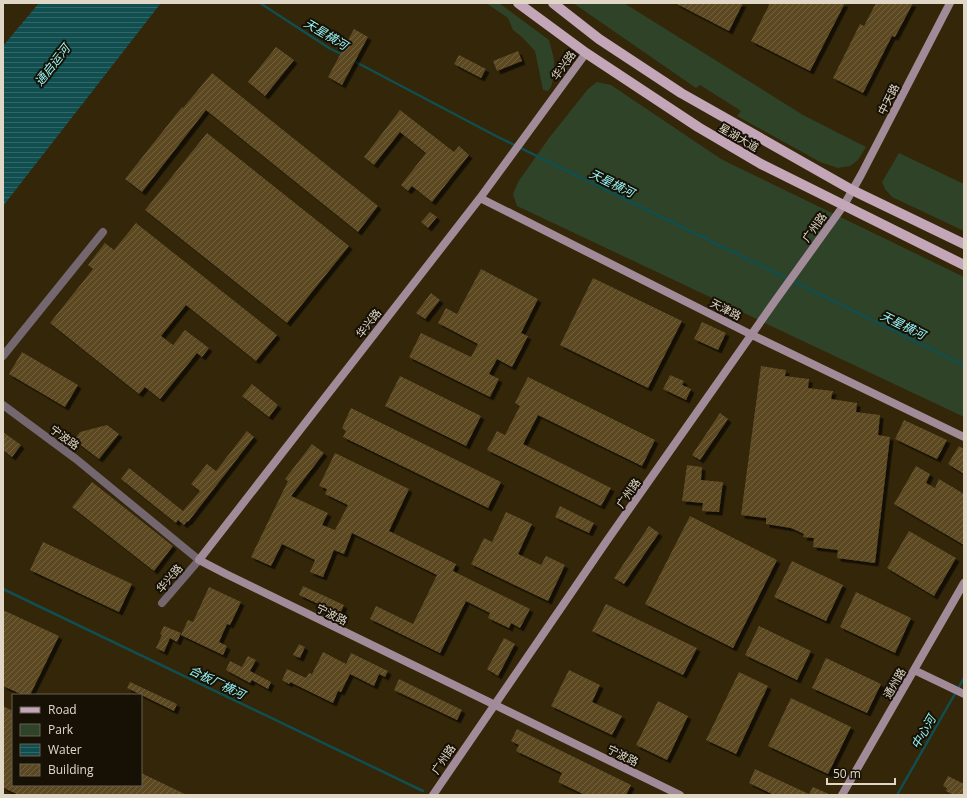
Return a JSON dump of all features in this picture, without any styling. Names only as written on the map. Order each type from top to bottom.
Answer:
[{"type":"main road","name":"星湖大道","points":[[518,3],[586,53],[698,127],[762,164],[964,265]]},
{"type":"main road","name":"星湖大道","points":[[553,3],[599,40],[681,93],[852,190],[964,244]]},
{"type":"street","name":"中天路","points":[[844,205],[865,168],[950,3]]},
{"type":"street","name":"华兴路","points":[[162,603],[199,560],[480,198],[586,53]]},
{"type":"street","name":"天津路","points":[[480,198],[752,335],[964,437]]},
{"type":"street","name":"广州路","points":[[433,795],[494,704],[775,301],[844,205]]},
{"type":"street","points":[[3,356],[104,232]]},
{"type":"street","name":"宁波路","points":[[3,405],[76,459],[199,560],[680,795]]},
{"type":"street","name":"通州路","points":[[842,795],[964,583]]},
{"type":"street","points":[[914,670],[964,694]]},
{"type":"green space","points":[[486,3],[499,3],[549,40],[554,59],[554,76],[551,87],[548,91],[543,90],[535,51],[513,30],[508,18]]},
{"type":"green space","points":[[573,3],[624,3],[803,115],[866,147],[858,160],[850,166],[838,168],[820,162],[737,116],[741,111],[700,85],[696,88]]},
{"type":"green space","points":[[597,82],[611,85],[721,159],[964,277],[964,417],[517,206],[513,194],[518,182],[549,138],[588,89]]},
{"type":"green space","points":[[899,153],[964,184],[964,231],[892,197],[885,189],[882,182]]},
{"type":"water","name":"通启运河","points":[[39,3],[161,3],[3,206],[3,46]]},
{"type":"building","points":[[675,3],[743,3],[729,31]]},
{"type":"building","points":[[770,3],[845,3],[810,71],[751,41]]},
{"type":"building","points":[[876,3],[913,3],[895,37],[892,36],[863,93],[833,78],[860,24],[864,26]]},
{"type":"building","points":[[354,29],[368,37],[342,85],[328,77]]},
{"type":"building","points":[[276,47],[294,60],[265,96],[248,82]]},
{"type":"building","points":[[518,51],[522,61],[497,71],[493,61]]},
{"type":"building","points":[[459,55],[486,69],[481,78],[454,64]]},
{"type":"building","points":[[212,73],[378,206],[358,232],[206,110],[142,192],[125,179],[182,107],[183,108]]},
{"type":"building","points":[[400,110],[454,152],[459,146],[469,155],[432,202],[412,186],[408,191],[401,185],[426,153],[400,132],[374,165],[364,157]]},
{"type":"building","points":[[207,133],[349,246],[287,323],[145,210]]},
{"type":"building","points":[[430,212],[437,217],[428,228],[421,222]]},
{"type":"building","points":[[136,223],[277,335],[256,361],[186,305],[161,336],[173,345],[185,330],[209,348],[202,357],[197,353],[160,399],[145,387],[139,394],[50,323],[93,269],[88,265],[105,243],[114,250]]},
{"type":"building","points":[[481,269],[538,299],[521,333],[528,336],[512,367],[497,359],[489,374],[499,379],[490,397],[409,357],[421,333],[471,357],[478,344],[438,323],[446,308],[457,314]]},
{"type":"building","points":[[593,278],[682,321],[648,388],[560,345]]},
{"type":"building","points":[[431,293],[440,300],[425,319],[416,313]]},
{"type":"building","points":[[702,322],[726,333],[718,350],[694,339]]},
{"type":"building","points":[[22,352],[78,385],[65,407],[9,374]]},
{"type":"building","points":[[761,366],[786,370],[785,376],[809,379],[808,388],[833,391],[831,399],[857,403],[856,412],[880,415],[878,435],[890,437],[875,563],[837,558],[838,550],[813,547],[814,538],[803,537],[804,534],[791,528],[766,524],[766,518],[741,515]]},
{"type":"building","points":[[670,375],[684,381],[682,385],[691,389],[686,400],[663,389]]},
{"type":"building","points":[[400,376],[481,416],[466,446],[385,406]]},
{"type":"building","points":[[528,377],[655,440],[642,466],[538,415],[523,444],[611,488],[601,506],[487,450],[497,431],[505,435],[520,406],[515,403]]},
{"type":"building","points":[[252,384],[278,405],[269,417],[242,396]]},
{"type":"building","points":[[351,408],[501,482],[488,508],[343,437],[346,431],[342,428]]},
{"type":"building","points":[[720,413],[728,419],[700,460],[692,455]]},
{"type":"building","points":[[904,420],[947,440],[937,459],[895,439]]},
{"type":"building","points":[[107,425],[119,434],[99,459],[74,440],[80,432]]},
{"type":"building","points":[[247,431],[254,437],[188,522],[187,521],[184,525],[178,520],[176,523],[121,479],[129,468],[183,511],[200,491],[191,484],[207,464],[216,471]]},
{"type":"building","points":[[3,432],[21,445],[12,457],[3,450]]},
{"type":"building","points":[[312,444],[324,453],[291,496],[328,513],[322,525],[335,530],[348,505],[325,494],[327,489],[319,486],[335,453],[409,489],[389,531],[456,564],[453,571],[530,609],[520,628],[511,623],[509,628],[488,618],[490,613],[466,601],[440,653],[370,619],[376,606],[413,624],[437,575],[352,533],[344,554],[334,550],[323,577],[310,572],[315,560],[282,544],[271,566],[251,557],[288,481],[285,479]]},
{"type":"building","points":[[959,446],[964,449],[964,474],[948,464]]},
{"type":"building","points":[[687,465],[702,467],[701,480],[723,482],[719,512],[702,511],[703,503],[682,501]]},
{"type":"building","points":[[916,466],[930,474],[926,483],[935,488],[939,479],[964,494],[964,545],[894,504]]},
{"type":"building","points":[[92,482],[173,546],[154,571],[72,507]]},
{"type":"building","points":[[560,506],[594,523],[589,533],[555,517]]},
{"type":"building","points":[[506,512],[532,524],[518,554],[541,565],[546,556],[565,565],[548,601],[471,564],[484,538],[492,542]]},
{"type":"building","points":[[690,516],[777,560],[733,648],[645,604]]},
{"type":"building","points":[[649,526],[659,533],[624,584],[614,578]]},
{"type":"building","points":[[909,531],[956,558],[934,596],[887,568]]},
{"type":"building","points":[[43,542],[132,584],[119,612],[30,570]]},
{"type":"building","points":[[792,561],[843,585],[826,621],[774,597]]},
{"type":"building","points":[[303,586],[344,605],[340,614],[299,595]]},
{"type":"building","points":[[209,587],[241,602],[230,625],[227,624],[219,642],[227,646],[223,655],[181,635],[188,620],[193,622]]},
{"type":"building","points":[[856,592],[911,618],[895,653],[840,627]]},
{"type":"building","points":[[606,604],[697,648],[683,675],[592,631]]},
{"type":"building","points":[[3,610],[59,636],[30,694],[21,694],[3,686]]},
{"type":"building","points":[[164,626],[181,633],[177,642],[170,638],[164,652],[156,648]]},
{"type":"building","points":[[759,626],[811,651],[797,680],[745,655]]},
{"type":"building","points":[[504,638],[515,644],[498,676],[487,669]]},
{"type":"building","points":[[299,644],[305,647],[300,658],[293,655]]},
{"type":"building","points":[[323,652],[346,664],[351,653],[388,671],[385,677],[379,674],[374,686],[350,674],[341,692],[338,691],[333,703],[290,682],[289,684],[282,680],[287,669],[306,678],[309,673],[312,674]]},
{"type":"building","points":[[248,656],[256,660],[250,671],[271,682],[268,689],[252,680],[250,683],[226,670],[230,661],[242,667]]},
{"type":"building","points":[[826,658],[881,684],[867,713],[812,688]]},
{"type":"building","points":[[569,670],[600,685],[592,702],[622,716],[612,735],[551,706]]},
{"type":"building","points":[[739,672],[768,686],[736,754],[706,740]]},
{"type":"building","points":[[399,679],[462,710],[457,720],[394,690]]},
{"type":"building","points":[[130,682],[177,704],[174,711],[142,694],[127,688]]},
{"type":"building","points":[[791,698],[851,727],[828,774],[768,746]]},
{"type":"building","points":[[658,701],[688,716],[667,760],[636,745]]},
{"type":"building","points":[[3,706],[12,710],[12,786],[142,786],[142,773],[187,795],[19,795],[3,787]]},
{"type":"building","points":[[517,729],[631,785],[626,795],[585,795],[558,782],[562,773],[516,751],[519,745],[511,741]]},
{"type":"building","points":[[755,769],[809,794],[813,787],[831,795],[774,795],[749,783]]},
{"type":"building","points":[[948,776],[964,784],[964,795],[953,795],[946,791],[947,788],[943,786]]},
{"type":"waterway","name":"天星横河","points":[[260,3],[329,48],[343,55]]},
{"type":"waterway","name":"天星横河","points":[[352,60],[496,136],[964,365]]},
{"type":"waterway","name":"合板厂横河","points":[[3,589],[423,791]]},
{"type":"waterway","name":"中心河","points":[[897,795],[964,678]]}]
